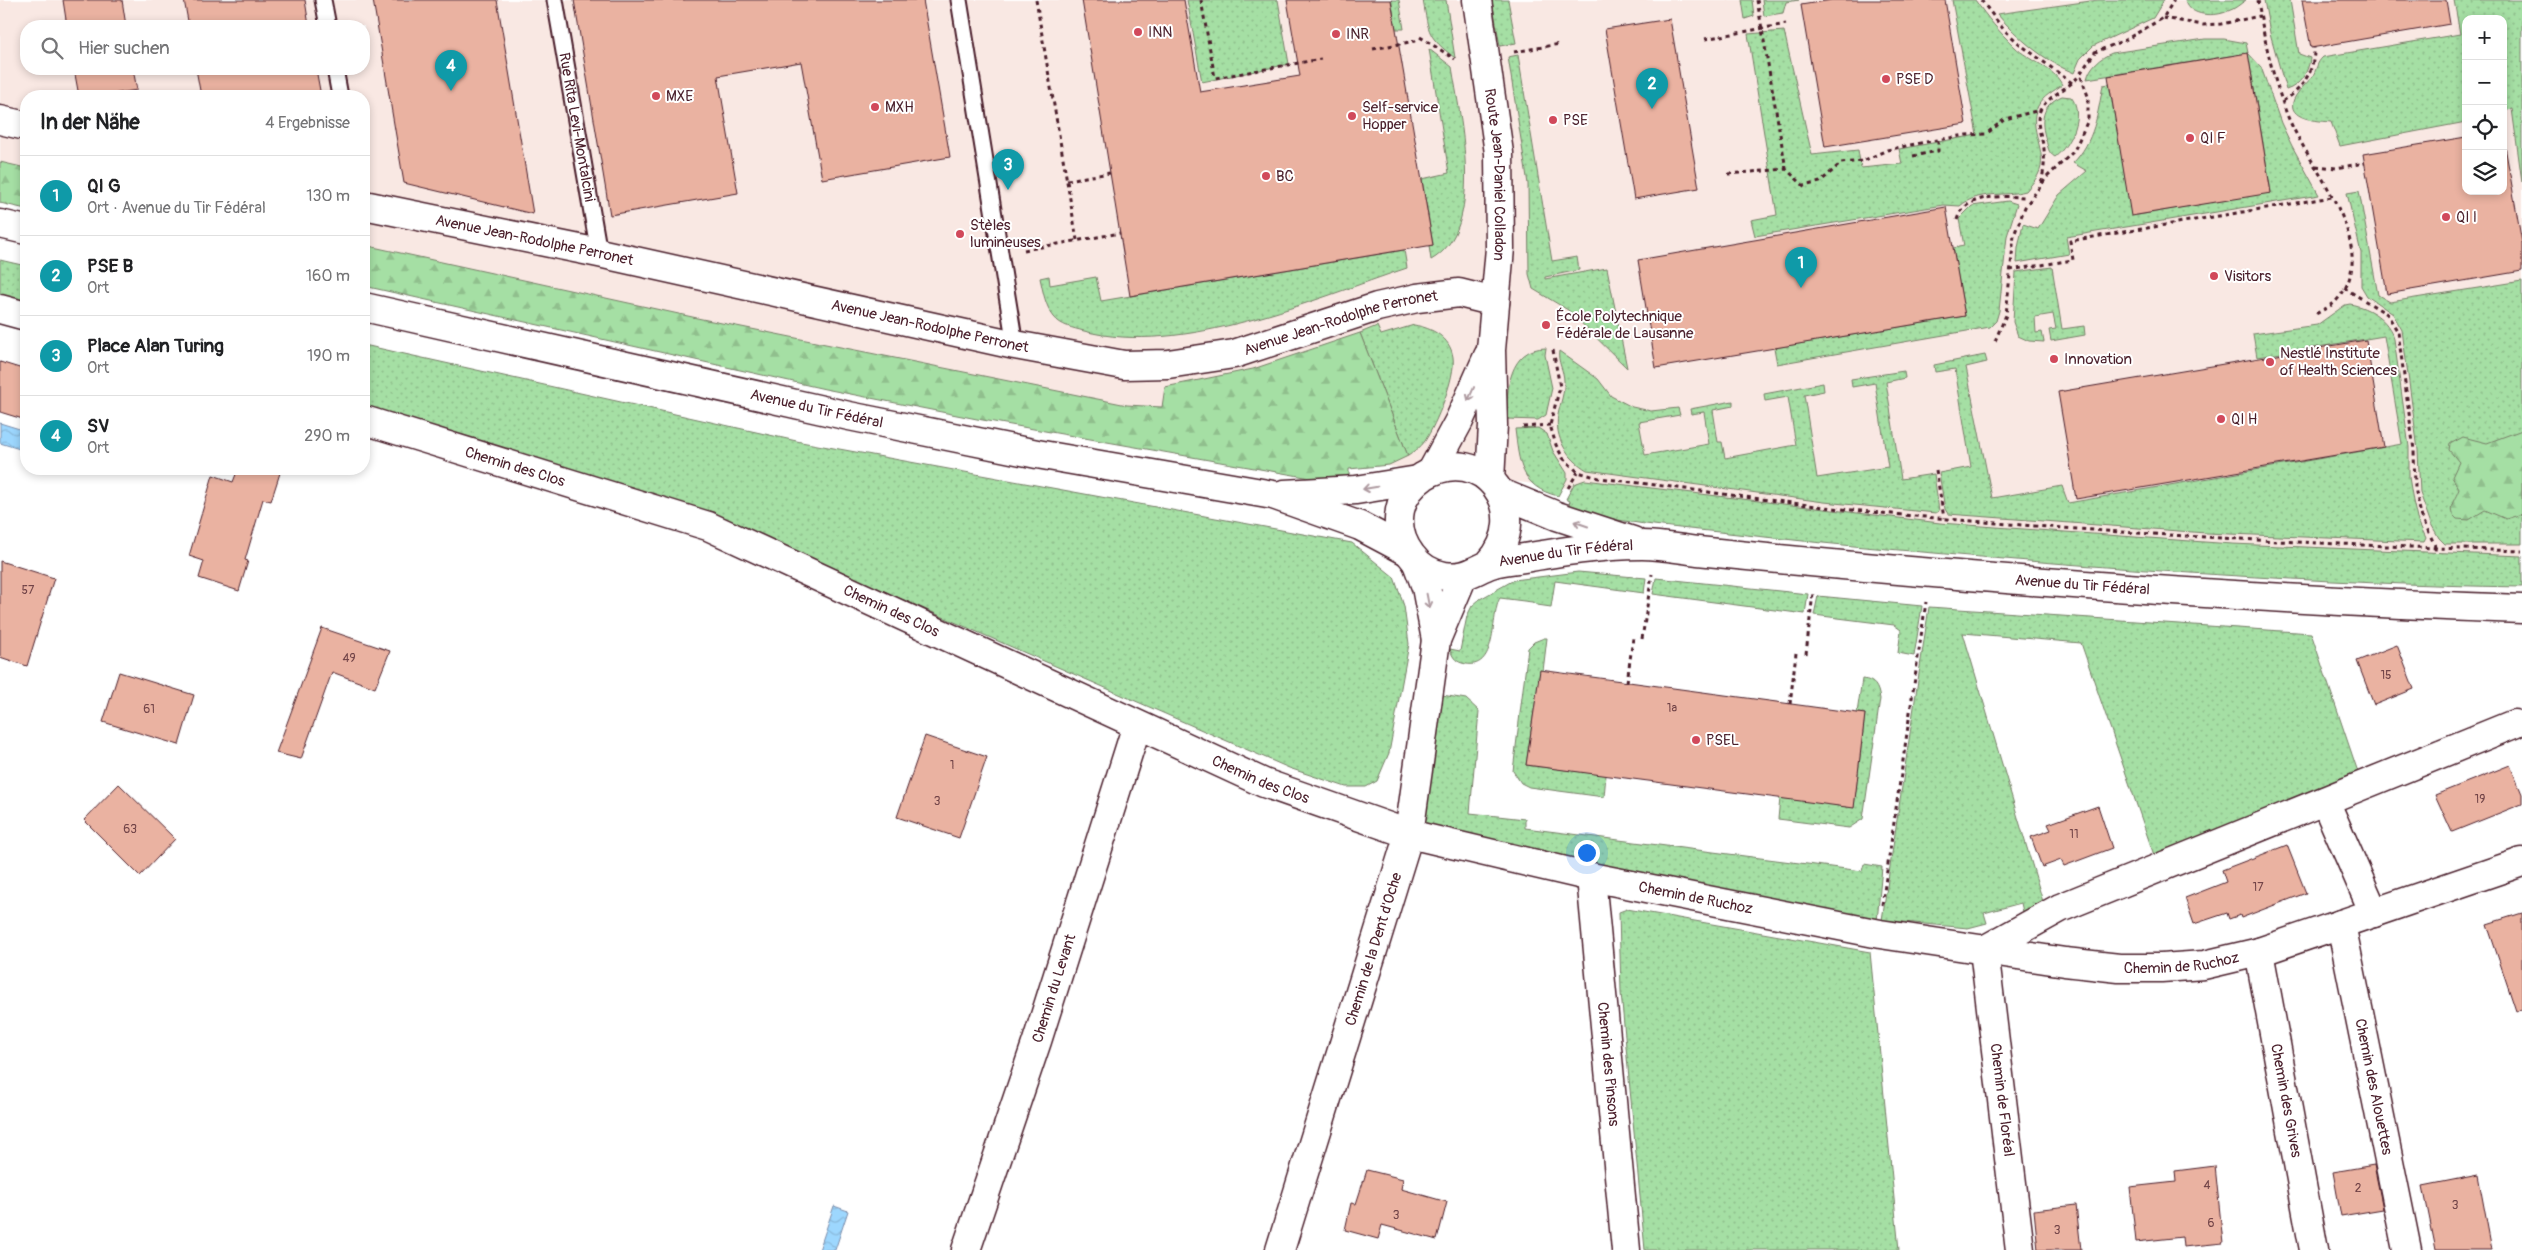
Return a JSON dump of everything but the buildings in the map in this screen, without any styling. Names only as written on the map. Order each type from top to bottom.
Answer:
[{"type":"street","name":"Route Jean-Daniel Colladon","points":[[1477,0],[1499,153],[1500,248],[1490,350],[1496,486]]},
{"type":"street","points":[[0,120],[20,125]]},
{"type":"street","name":"Avenue Jean-Rodolphe Perronet","points":[[370,206],[599,253],[1015,345],[1124,365],[1168,364],[1234,354],[1377,307],[1417,298],[1459,293],[1495,302]]},
{"type":"street","points":[[0,224],[20,229]]},
{"type":"street","name":"Avenue du Tir Fédéral","points":[[370,308],[850,416],[1037,454],[1273,495],[1360,526],[1412,557]]},
{"type":"street","points":[[0,309],[20,314]]},
{"type":"street","name":"Route Jean-Daniel Colladon","points":[[1425,475],[1459,421],[1490,350]]},
{"type":"street","name":"Chemin des Clos","points":[[370,422],[708,526],[1264,783],[1409,834]]},
{"type":"street","points":[[1447,467],[1462,467],[1478,472],[1496,486],[1507,507],[1509,522],[1506,538],[1500,552],[1489,564],[1477,572],[1463,576],[1446,577],[1431,572],[1412,557],[1401,537],[1400,513],[1408,491],[1425,475],[1447,467]]},
{"type":"street","name":"Avenue du Tir Fédéral","points":[[1273,495],[1356,490],[1425,475]]},
{"type":"street","name":"Avenue du Tir Fédéral","points":[[1496,486],[1556,516],[1644,545]]},
{"type":"street","name":"Avenue du Tir Fédéral","points":[[1489,564],[1552,553],[1644,545],[1930,574],[2401,605],[2522,609]]},
{"type":"street","name":"Chemin de la Dent d'Oche","points":[[1412,557],[1426,587],[1436,640]]},
{"type":"street","name":"Chemin de la Dent d'Oche","points":[[1280,1250],[1409,834],[1436,640],[1463,576]]},
{"type":"street","name":"Chemin du Levant","points":[[966,1250],[1037,1041],[1137,724]]},
{"type":"street","points":[[1984,950],[2060,908],[2514,724]]},
{"type":"street","points":[[2325,801],[2374,913]]},
{"type":"street","name":"Chemin de Ruchoz","points":[[1409,834],[1592,877],[1880,934],[2119,968],[2204,965],[2259,952],[2522,862]]},
{"type":"street","name":"Chemin des Pinsons","points":[[1592,877],[1626,1250]]},
{"type":"street","name":"Chemin des Alouettes","points":[[2341,924],[2407,1250]]},
{"type":"street","name":"Chemin de Floréal","points":[[1984,950],[2020,1250]]},
{"type":"street","name":"Chemin des Grives","points":[[2259,952],[2314,1250]]},
{"type":"lane","points":[[323,0],[327,20]]},
{"type":"lane","name":"Rue Rita Levi-Montalcini","points":[[555,0],[599,253]]},
{"type":"lane","points":[[959,0],[1015,345]]},
{"type":"lane","points":[[336,75],[339,90]]},
{"type":"path","points":[[1036,0],[1077,240]]},
{"type":"path","points":[[1201,0],[1214,78],[1321,59]]},
{"type":"path","points":[[1757,0],[1786,169],[1804,186],[1820,182],[1841,163],[1863,161],[1888,150],[1966,135],[1986,134],[2005,119],[2040,110],[2054,95],[2072,83],[2095,52],[2125,40],[2163,18],[2174,0]]},
{"type":"path","points":[[1981,0],[2004,30],[2021,46],[2072,83]]},
{"type":"path","points":[[2258,0],[2271,66],[2289,118],[2341,212],[2352,248],[2350,279],[2334,302],[2316,314]]},
{"type":"path","points":[[2163,18],[2202,25],[2222,24],[2260,16]]},
{"type":"path","points":[[1706,39],[1786,24]]},
{"type":"path","points":[[1373,49],[1420,39],[1454,59]]},
{"type":"path","points":[[1524,50],[1560,44]]},
{"type":"path","points":[[2283,101],[2292,95],[2310,73],[2314,61],[2314,47]]},
{"type":"path","points":[[1995,341],[2006,315],[2014,236],[2025,207],[2039,188],[2074,151],[2088,120],[2088,96],[2080,74]]},
{"type":"path","points":[[2039,188],[2044,160],[2039,131],[2040,110]]},
{"type":"path","points":[[1913,156],[1938,151],[1938,140]]},
{"type":"path","points":[[2316,166],[2324,169],[2364,164]]},
{"type":"path","points":[[1728,174],[1786,169]]},
{"type":"path","points":[[1067,180],[1110,173]]},
{"type":"path","points":[[1956,220],[1958,213],[1966,205],[1976,200],[2024,197]]},
{"type":"path","points":[[2010,270],[2073,260],[2070,241],[2332,197]]},
{"type":"path","points":[[1000,254],[1120,233]]},
{"type":"path","points":[[2344,288],[2387,314],[2398,332],[2414,450],[2415,488],[2421,515],[2436,548]]},
{"type":"path","points":[[1553,350],[1560,387],[1550,426],[1563,458],[1578,472],[1599,478],[1800,504],[1944,518],[2148,534],[2299,543],[2522,550]]},
{"type":"path","points":[[1518,427],[1550,426]]},
{"type":"path","points":[[1936,470],[1944,518]]},
{"type":"path","points":[[1642,639],[1652,573]]},
{"type":"path","points":[[1806,654],[1813,590]]},
{"type":"path","points":[[1880,934],[1886,866],[1926,601]]},
{"type":"path","points":[[1628,682],[1633,638]]},
{"type":"path","points":[[1790,704],[1796,653]]},
{"type":"shaded area","name":"École Polytechnique Fédérale de Lausanne","points":[[0,0],[2522,0],[2522,571],[2160,560],[1148,437],[370,279],[370,90],[20,90],[20,201],[0,196]]},
{"type":"green space","points":[[1187,0],[1278,0],[1289,64],[1202,82]]},
{"type":"green space","points":[[1391,0],[1399,0],[1404,29],[1396,29]]},
{"type":"green space","points":[[1423,0],[1446,0],[1455,58],[1431,34]]},
{"type":"green space","points":[[1492,0],[1508,0],[1516,43],[1500,46]]},
{"type":"green space","points":[[1742,0],[1752,0],[1754,16],[1745,19]]},
{"type":"green space","points":[[1762,0],[1799,0],[1786,2],[1783,13],[1764,16]]},
{"type":"green space","points":[[1952,0],[1975,0],[2020,52],[2054,74],[2062,85],[2043,99],[2035,114],[2041,167],[2038,175],[2026,191],[1983,196],[1967,201],[1960,206],[1944,205],[1755,236],[1751,220],[1777,215],[1748,34],[1784,31],[1812,155],[1858,150],[1861,168],[1902,164],[1899,149],[1977,135]]},
{"type":"green space","points":[[2098,0],[2164,0],[2153,18],[2093,46],[2080,59],[2074,73],[2052,62],[2032,48],[1997,14]]},
{"type":"green space","points":[[2185,0],[2246,0],[2231,10],[2210,15],[2197,13],[2192,10]]},
{"type":"green space","points":[[2264,0],[2290,0],[2299,54],[2310,58],[2308,68],[2303,77],[2296,85],[2286,90],[2270,33]]},
{"type":"green space","points":[[2454,0],[2522,0],[2522,182],[2512,109],[2507,110],[2507,15],[2462,15],[2462,123],[2340,146],[2331,122],[2305,118],[2294,111],[2294,99],[2312,77],[2323,57],[2460,34]]},
{"type":"green space","points":[[2205,39],[2224,39],[2246,43],[2248,53],[2087,79],[2090,70],[2096,63],[2112,53]]},
{"type":"green space","points":[[1429,49],[1452,67],[1464,142],[1465,171],[1464,199],[1459,224],[1448,245],[1431,260],[1429,246],[1433,245],[1422,179],[1449,173]]},
{"type":"green space","points":[[2248,53],[2261,67],[2281,123],[2319,195],[2066,237],[2069,254],[2017,263],[2023,224],[2038,229],[2059,195],[2087,171],[2073,163],[2086,146],[2094,127],[2103,85],[2109,84],[2132,216],[2271,192]]},
{"type":"green space","points":[[1518,55],[1552,261],[1577,257],[1579,270],[1545,277],[1545,279],[1607,268],[1627,368],[1568,310],[1533,289],[1529,274],[1528,184],[1508,57]]},
{"type":"green space","points":[[2062,96],[2071,97],[2077,112],[2074,129],[2066,145],[2055,157],[2051,154],[2048,147],[2043,120],[2046,109]]},
{"type":"green space","points":[[0,162],[20,167],[20,208],[0,203]]},
{"type":"green space","points":[[2359,191],[2378,295],[2390,302],[2522,281],[2522,544],[2445,544],[2431,524],[2420,493],[2418,450],[2402,330],[2393,314],[2367,296],[2361,286],[2361,253],[2347,193]]},
{"type":"green space","points":[[2008,201],[2017,204],[2007,236],[1999,311],[1996,321],[1990,327],[1777,364],[1774,348],[1965,316],[1953,248],[1964,246],[1959,219],[1972,206]]},
{"type":"green space","points":[[370,246],[697,318],[1127,405],[1162,407],[1165,387],[1253,369],[1360,333],[1408,456],[1389,465],[1349,469],[1349,479],[1322,480],[977,419],[825,389],[370,287]]},
{"type":"green space","points":[[1404,250],[1407,268],[1331,295],[1247,321],[1205,331],[1163,336],[1122,337],[1084,331],[1064,325],[1054,317],[1048,308],[1040,278],[1049,276],[1050,285],[1096,277],[1101,301]]},
{"type":"green space","points":[[0,260],[20,265],[20,302],[0,297]]},
{"type":"green space","points":[[2052,267],[2062,329],[2084,326],[2085,335],[2051,341],[2049,330],[2056,329],[2053,314],[2035,317],[2036,333],[2042,332],[2044,342],[2029,341],[2018,336],[2013,322],[2016,272]]},
{"type":"green space","points":[[2350,304],[2364,308],[2383,320],[2394,339],[2409,447],[2409,477],[2417,519],[2426,538],[2424,542],[2206,533],[1948,514],[1945,509],[1939,473],[1971,467],[1955,369],[1935,372],[1934,365],[1985,355],[1987,362],[1966,367],[1992,498],[2062,486],[2068,503],[2402,444],[2384,336],[2257,357],[2253,334],[2317,325],[2345,305]]},
{"type":"green space","points":[[1414,325],[1427,328],[1444,339],[1451,350],[1453,366],[1448,388],[1434,424],[1423,443],[1408,456],[1360,333],[1377,326],[1381,335]]},
{"type":"green space","points":[[370,346],[801,442],[1352,543],[1394,577],[1404,606],[1409,644],[1389,753],[1377,781],[1366,787],[1346,787],[1289,768],[771,542],[524,457],[370,408]]},
{"type":"green space","points":[[1546,348],[1545,355],[1552,388],[1546,415],[1538,420],[1507,419],[1509,384],[1517,363],[1524,355],[1534,350]]},
{"type":"green space","points":[[1559,351],[1598,379],[1611,396],[1632,407],[1651,411],[1678,408],[1680,415],[1639,422],[1645,455],[1709,444],[1704,412],[1691,414],[1690,409],[1733,401],[1733,406],[1713,410],[1718,442],[1722,442],[1725,458],[1796,445],[1788,397],[1765,401],[1764,394],[1823,383],[1824,391],[1804,395],[1817,478],[1888,467],[1875,383],[1852,387],[1851,379],[1904,371],[1905,378],[1886,382],[1901,479],[1934,474],[1939,511],[1936,513],[1824,502],[1587,470],[1568,454],[1558,432],[1558,415],[1564,385]]},
{"type":"green space","points":[[1538,428],[1547,434],[1553,451],[1567,473],[1567,479],[1558,496],[1545,492],[1529,480],[1520,462],[1515,429]]},
{"type":"green space","points":[[2522,430],[2522,514],[2506,519],[2485,510],[2469,520],[2457,519],[2453,515],[2451,508],[2459,489],[2452,477],[2459,462],[2449,450],[2450,444],[2463,437],[2487,443]]},
{"type":"green space","points":[[1585,480],[1940,523],[2232,544],[2522,556],[2522,587],[2369,583],[2140,570],[1863,547],[1662,526],[1605,518],[1567,510],[1570,501],[1566,499],[1574,484]]},
{"type":"green space","points":[[1578,572],[1646,578],[1644,593],[1555,581],[1551,607],[1537,605],[1532,602],[1500,598],[1491,641],[1488,651],[1482,660],[1474,664],[1462,663],[1453,656],[1450,649],[1460,651],[1467,616],[1472,606],[1480,599],[1514,580]]},
{"type":"green space","points":[[1656,578],[1808,594],[1805,614],[1653,594]]},
{"type":"green space","points":[[1818,596],[1922,606],[1914,656],[1898,653],[1901,630],[1894,625],[1814,615]]},
{"type":"green space","points":[[1929,607],[2311,633],[2360,778],[2156,861],[2081,643],[1963,633],[2044,905],[2023,912],[2021,903],[1984,913],[1987,923],[1968,928],[1882,920]]},
{"type":"green space","points":[[1547,638],[1543,671],[1540,671],[1526,765],[1606,775],[1604,797],[1529,787],[1521,783],[1513,771],[1528,648],[1534,642]]},
{"type":"green space","points":[[1862,679],[1870,681],[1875,685],[1880,699],[1863,819],[1849,828],[1778,819],[1780,798],[1854,807],[1865,714],[1857,713]]},
{"type":"green space","points":[[1442,695],[1466,699],[1479,711],[1470,813],[1525,819],[1525,828],[1862,871],[1864,864],[1882,867],[1877,922],[1424,828]]},
{"type":"green space","points":[[1627,909],[1870,952],[1899,1250],[1645,1250],[1621,993],[1619,912]]},
{"type":"water","points":[[0,423],[20,429],[20,449],[0,443]]},
{"type":"water","points":[[834,1206],[848,1211],[835,1250],[819,1250]]},
{"type":"place","name":"INN","points":[[1138,32]]},
{"type":"place","name":"INR","points":[[1336,34]]},
{"type":"place","name":"PSE D","points":[[1886,79]]},
{"type":"place","name":"SV","points":[[451,91]]},
{"type":"place","name":"MXE","points":[[656,96]]},
{"type":"place","name":"MXH","points":[[875,107]]},
{"type":"place","name":"PSE B","points":[[1652,109]]},
{"type":"place","name":"Self-service Hopper","points":[[1352,116]]},
{"type":"place","name":"PSE","points":[[1553,120]]},
{"type":"place","name":"QI F","points":[[2190,138]]},
{"type":"place","name":"BC","points":[[1266,176]]},
{"type":"place","name":"Place Alan Turing","points":[[1008,190]]},
{"type":"place","name":"QI I","points":[[2446,217]]},
{"type":"place","name":"Stèles lumineuses","points":[[960,234]]},
{"type":"place","name":"Visitors","points":[[2214,276]]},
{"type":"place","name":"QI G","points":[[1801,288]]},
{"type":"place","name":"École Polytechnique Fédérale de Lausanne","points":[[1546,325]]},
{"type":"place","name":"Innovation","points":[[2054,359]]},
{"type":"place","name":"Nestlé Institute of Health Sciences","points":[[2270,362]]},
{"type":"place","name":"QI H","points":[[2221,419]]},
{"type":"place","name":"PSEL","points":[[1696,740]]}]
